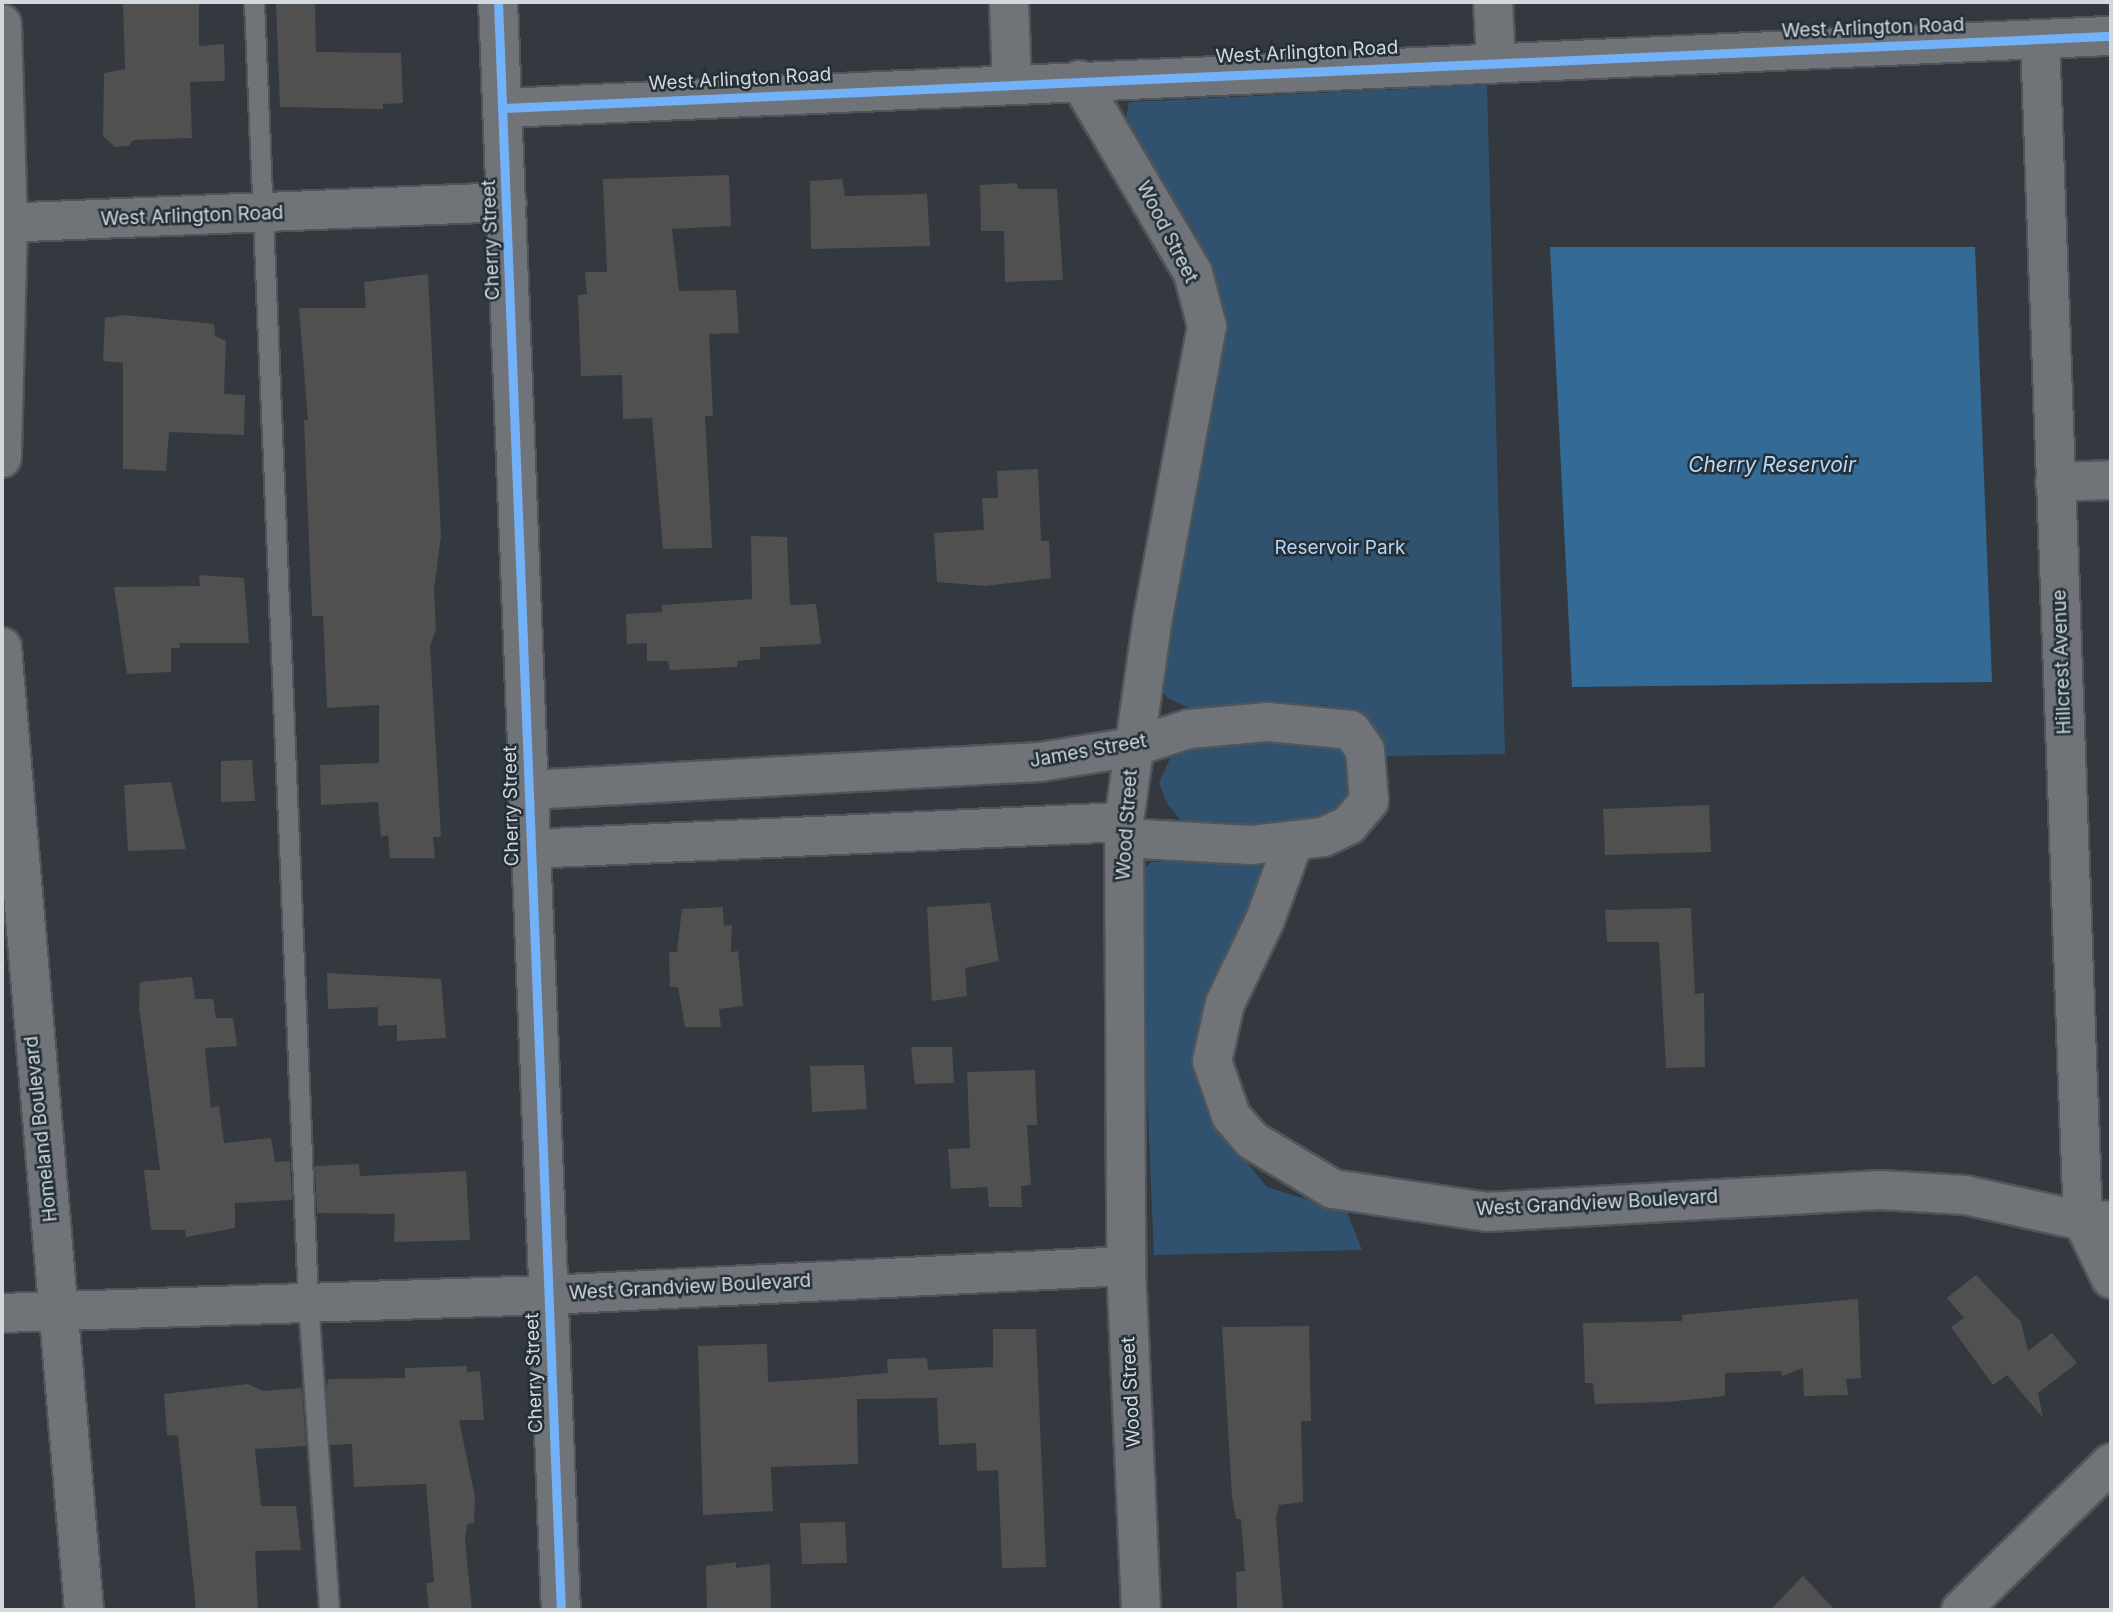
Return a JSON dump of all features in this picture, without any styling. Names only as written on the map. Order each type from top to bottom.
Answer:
[{"type":"street","name":"Cherry Street","points":[[499,2],[529,849],[561,1610]]},
{"type":"street","points":[[1009,2],[1012,84]]},
{"type":"street","points":[[1493,2],[1496,60]]},
{"type":"street","points":[[2,24],[5,223],[2,458]]},
{"type":"street","name":"West Arlington Road","points":[[504,108],[1496,60],[2111,36]]},
{"type":"street","name":"Hillcrest Avenue","points":[[2040,39],[2055,482],[2097,1220],[2111,1279]]},
{"type":"street","name":"Wood Street","points":[[1079,80],[1193,273],[1207,326],[1133,747],[1124,830],[1126,1266],[1141,1610]]},
{"type":"street","name":"West Arlington Road","points":[[5,223],[507,202]]},
{"type":"street","points":[[2055,482],[2111,480]]},
{"type":"street","name":"Homeland Boulevard","points":[[2,647],[26,969],[61,1310],[84,1610]]},
{"type":"street","name":"James Street","points":[[529,790],[1040,762],[1133,747],[1189,729],[1268,722],[1351,730],[1365,750],[1369,800],[1349,825],[1293,843],[1216,845],[1124,830],[529,849]]},
{"type":"street","name":"West Grandview Boulevard","points":[[1293,843],[1265,920],[1225,1003],[1212,1061],[1231,1116],[1253,1141],[1333,1189],[1487,1212],[1880,1190],[1965,1195],[2097,1220]]},
{"type":"street","name":"West Grandview Boulevard","points":[[2,1313],[548,1295],[1126,1266]]},
{"type":"street","points":[[1961,1610],[2111,1463]]},
{"type":"lane","points":[[254,2],[308,1301],[329,1610]]},
{"type":"green space","name":"Reservoir Park","points":[[1487,85],[1505,754],[1388,756],[1378,737],[1349,711],[1325,705],[1198,712],[1167,698],[1159,685],[1221,359],[1222,304],[1194,231],[1125,125],[1129,102]]},
{"type":"green space","points":[[1282,731],[1344,748],[1361,779],[1331,819],[1209,829],[1180,820],[1167,803],[1159,783],[1172,754],[1183,745]]},
{"type":"green space","points":[[1255,861],[1264,871],[1242,936],[1212,980],[1194,1070],[1227,1138],[1267,1187],[1347,1212],[1362,1250],[1154,1255],[1138,875],[1151,862]]},
{"type":"water","name":"Cherry Reservoir","points":[[1550,247],[1975,247],[1992,682],[1572,687]]},
{"type":"building","points":[[123,2],[199,2],[199,46],[224,44],[225,81],[190,82],[192,138],[133,140],[129,146],[115,147],[103,136],[104,73],[125,69]]},
{"type":"building","points":[[276,2],[315,2],[316,52],[401,53],[403,103],[383,104],[383,109],[280,107]]},
{"type":"building","points":[[729,175],[731,226],[672,229],[679,291],[736,290],[739,333],[709,334],[713,416],[705,416],[712,548],[663,549],[652,418],[623,419],[622,375],[581,376],[578,295],[587,294],[585,272],[607,272],[603,179]]},
{"type":"building","points":[[842,179],[845,196],[927,194],[930,246],[811,249],[810,181]]},
{"type":"building","points":[[1017,183],[1018,189],[1057,189],[1063,280],[1005,282],[1004,231],[981,231],[980,185]]},
{"type":"building","points":[[428,274],[441,536],[434,589],[436,630],[430,646],[441,837],[433,837],[435,858],[390,858],[388,835],[381,837],[378,802],[321,805],[320,765],[379,763],[379,705],[327,708],[323,616],[312,616],[304,420],[308,420],[299,308],[366,308],[364,282]]},
{"type":"building","points":[[124,315],[214,324],[215,336],[226,341],[224,394],[245,395],[244,435],[169,432],[166,471],[123,469],[123,363],[103,361],[105,318]]},
{"type":"building","points":[[1038,469],[1041,541],[1049,541],[1051,578],[985,586],[937,582],[934,533],[984,530],[982,498],[998,498],[997,471]]},
{"type":"building","points":[[751,536],[787,537],[790,605],[816,604],[821,644],[760,647],[760,659],[738,661],[737,667],[670,670],[668,661],[647,661],[647,643],[627,644],[626,614],[662,612],[662,605],[752,599]]},
{"type":"building","points":[[199,575],[244,578],[249,643],[179,643],[180,648],[171,648],[171,672],[127,674],[114,587],[200,586]]},
{"type":"building","points":[[252,760],[255,801],[221,802],[221,761]]},
{"type":"building","points":[[171,782],[186,849],[128,851],[124,785]]},
{"type":"building","points":[[1709,805],[1711,852],[1605,855],[1603,809]]},
{"type":"building","points":[[990,903],[999,961],[965,968],[967,996],[932,1001],[927,907]]},
{"type":"building","points":[[723,907],[724,926],[732,925],[731,952],[738,951],[743,1006],[719,1009],[721,1027],[685,1027],[678,987],[670,987],[669,952],[677,952],[682,909]]},
{"type":"building","points":[[1691,908],[1695,994],[1704,993],[1705,1067],[1666,1068],[1659,942],[1607,942],[1605,910]]},
{"type":"building","points":[[327,973],[441,979],[446,1038],[397,1041],[397,1025],[378,1026],[378,1007],[328,1009]]},
{"type":"building","points":[[192,977],[195,999],[213,999],[216,1018],[233,1018],[237,1046],[205,1048],[211,1108],[219,1106],[224,1143],[271,1138],[275,1162],[290,1161],[292,1200],[235,1203],[235,1228],[186,1237],[185,1230],[151,1230],[144,1170],[160,1170],[139,1006],[140,982]]},
{"type":"building","points":[[911,1047],[952,1047],[954,1083],[915,1084]]},
{"type":"building","points":[[864,1065],[867,1109],[812,1112],[810,1066]]},
{"type":"building","points":[[1035,1070],[1037,1125],[1027,1125],[1031,1185],[1021,1186],[1022,1207],[989,1207],[987,1187],[951,1189],[948,1149],[970,1148],[967,1072]]},
{"type":"building","points":[[359,1164],[360,1176],[466,1171],[470,1240],[394,1242],[395,1214],[317,1213],[315,1166]]},
{"type":"building","points":[[1976,1275],[2021,1322],[2028,1351],[2052,1333],[2077,1363],[2038,1393],[2043,1418],[2007,1375],[1993,1385],[1951,1327],[1964,1318],[1947,1298]]},
{"type":"building","points":[[1858,1299],[1861,1378],[1846,1379],[1848,1395],[1804,1396],[1803,1368],[1782,1376],[1781,1371],[1725,1373],[1725,1396],[1667,1402],[1595,1404],[1593,1383],[1585,1383],[1583,1323],[1682,1321],[1682,1315]]},
{"type":"building","points":[[1309,1326],[1311,1421],[1301,1421],[1303,1502],[1279,1505],[1276,1518],[1283,1610],[1237,1610],[1236,1572],[1245,1571],[1241,1519],[1236,1519],[1232,1497],[1222,1327]]},
{"type":"building","points":[[993,1329],[1036,1329],[1046,1567],[1002,1568],[998,1470],[977,1471],[976,1443],[939,1445],[937,1398],[857,1399],[858,1464],[771,1467],[773,1511],[703,1515],[698,1346],[767,1344],[768,1382],[821,1379],[888,1373],[887,1359],[927,1358],[928,1370],[993,1367]]},
{"type":"building","points":[[467,1366],[467,1372],[480,1371],[484,1420],[459,1420],[475,1497],[474,1523],[467,1524],[465,1540],[472,1610],[429,1610],[426,1583],[434,1582],[426,1484],[354,1487],[352,1444],[330,1445],[326,1386],[329,1379],[405,1378],[405,1368]]},
{"type":"building","points":[[248,1384],[263,1391],[302,1388],[306,1446],[255,1449],[261,1506],[296,1506],[301,1550],[255,1551],[258,1610],[196,1610],[178,1436],[167,1435],[164,1394]]},
{"type":"building","points":[[845,1522],[847,1563],[802,1564],[800,1523]]},
{"type":"building","points":[[736,1562],[736,1568],[770,1564],[771,1610],[707,1610],[706,1566]]},
{"type":"building","points":[[1803,1576],[1835,1610],[1770,1610]]},
{"type":"cycle path","points":[[498,2],[561,1610]]},
{"type":"cycle path","points":[[504,108],[2111,36]]}]
